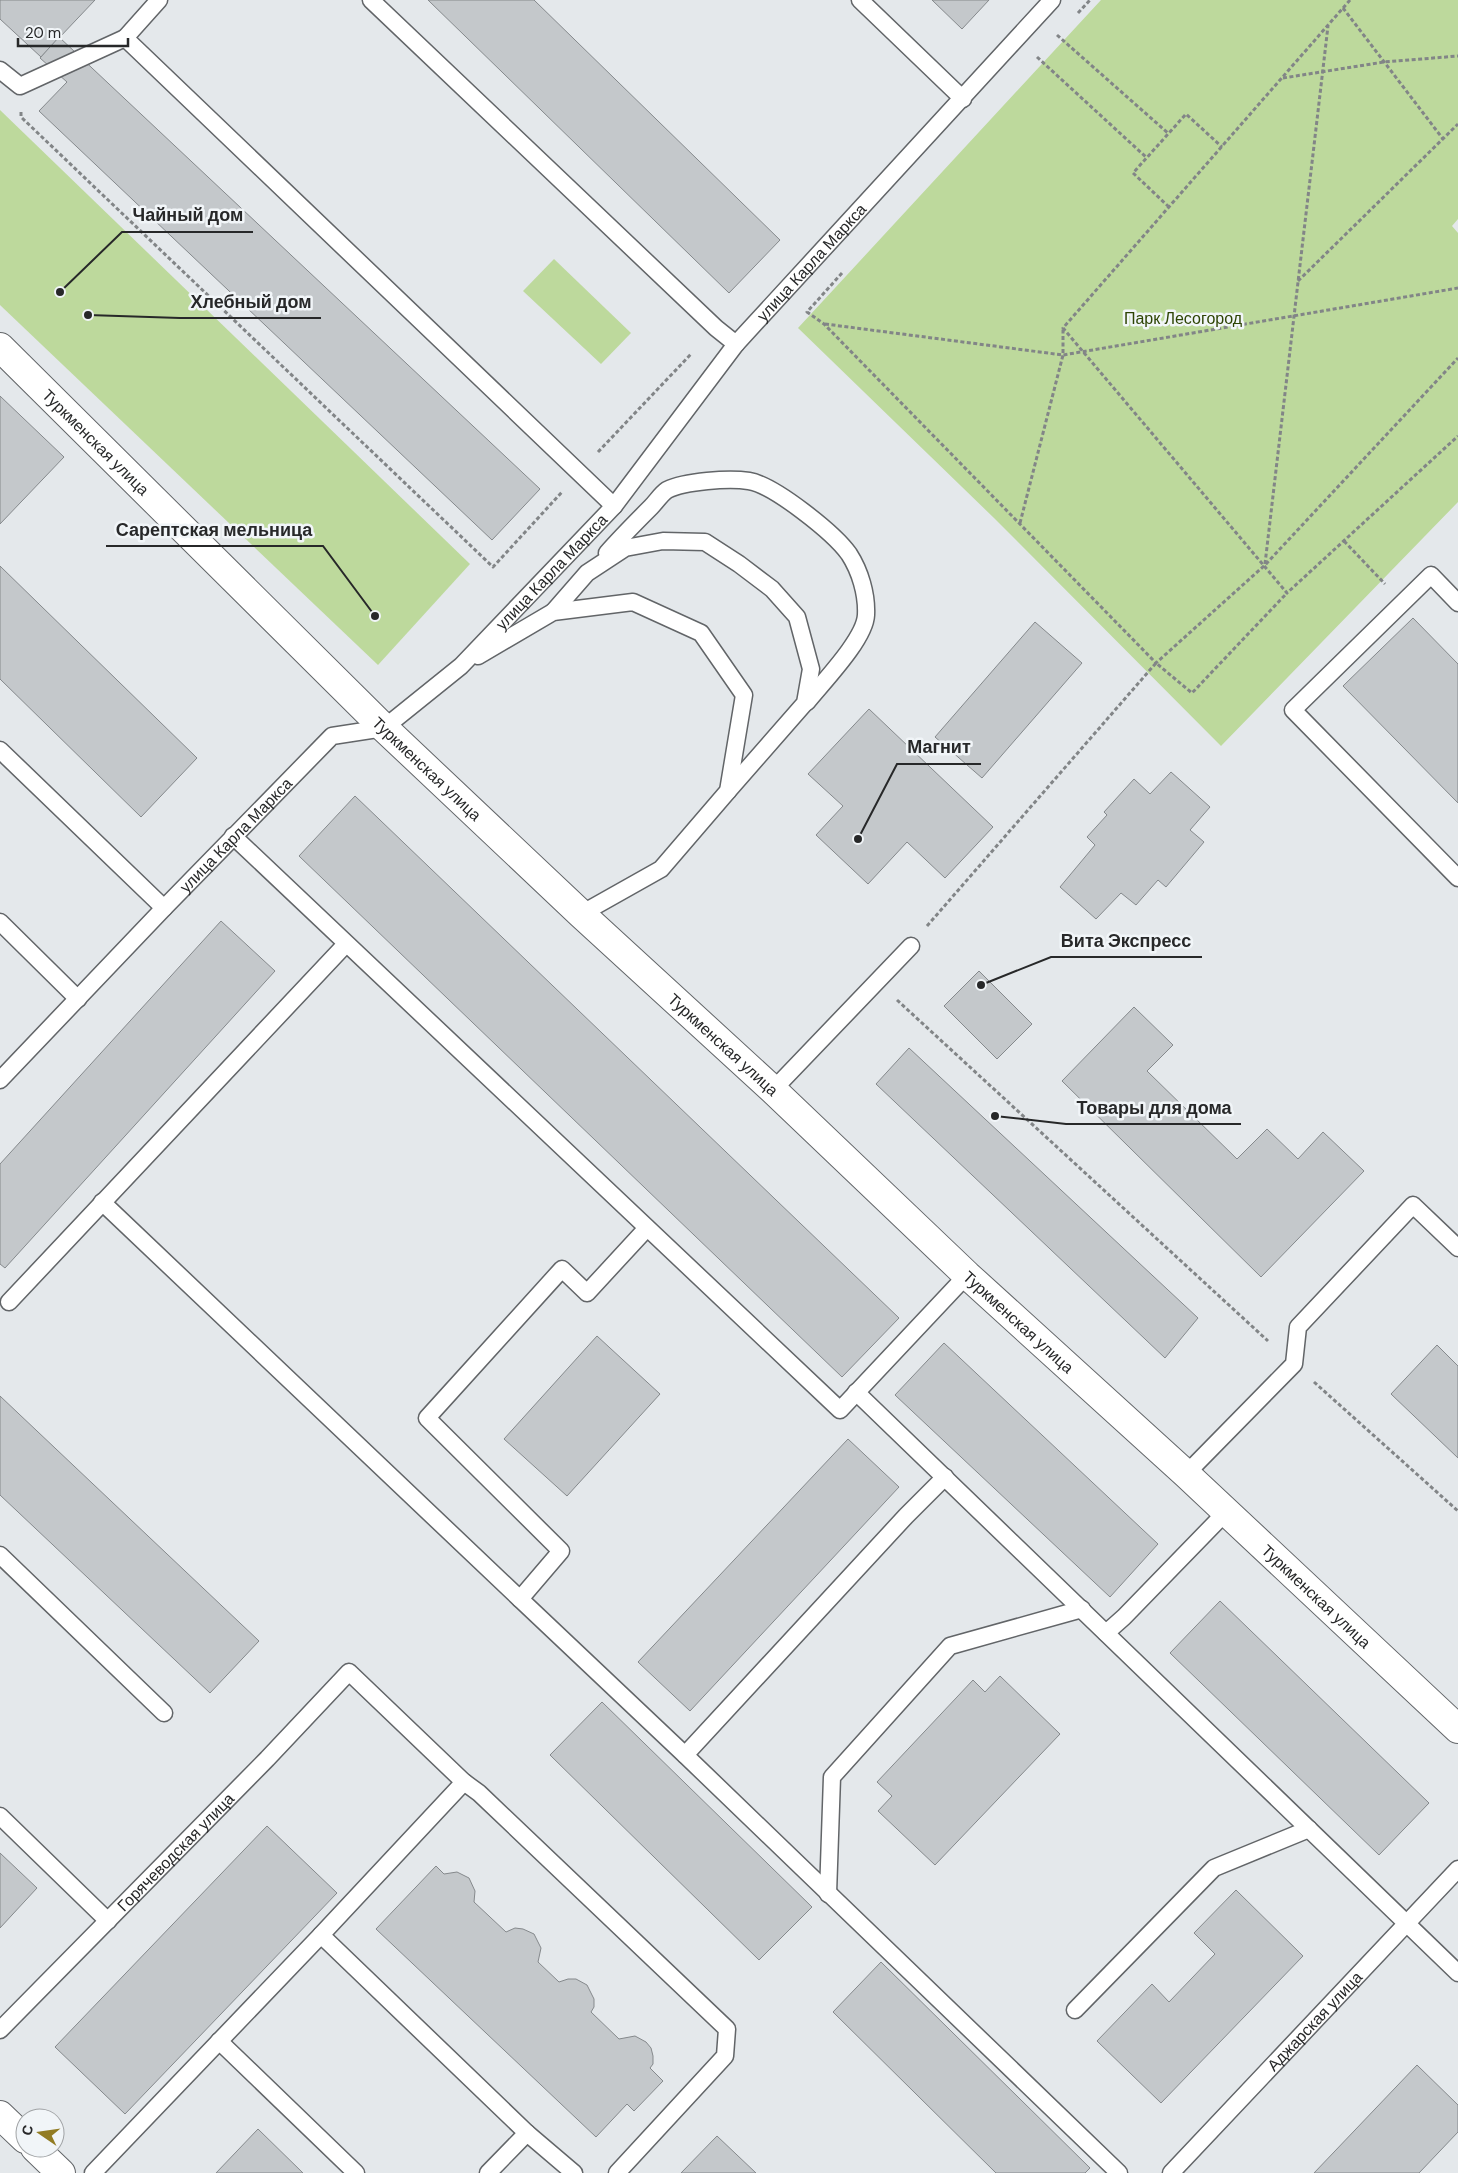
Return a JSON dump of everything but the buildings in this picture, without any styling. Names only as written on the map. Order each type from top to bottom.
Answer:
[{"type":"street","name":"Туркменская улица","points":[[0,348],[384,728],[581,914],[773,1090],[967,1275],[1186,1474],[1458,1729]]},
{"type":"street","points":[[0,2115],[15,2129]]},
{"type":"street","points":[[45,2158],[61,2173]]},
{"type":"lane","points":[[0,70],[20,86],[125,38],[159,0]]},
{"type":"lane","points":[[371,0],[716,328],[736,344]]},
{"type":"lane","points":[[860,0],[963,99]]},
{"type":"lane","name":"улица Карла Маркса","points":[[0,1080],[233,836],[332,736],[384,728],[461,666],[614,506],[736,344],[1052,0]]},
{"type":"lane","points":[[125,38],[614,506]]},
{"type":"lane","points":[[461,666],[554,612],[587,574],[666,491],[692,483],[719,480],[750,481],[775,492],[826,530],[848,554],[863,584],[866,617],[853,646],[805,703],[661,869],[581,914]]},
{"type":"lane","points":[[587,574],[625,548],[663,541],[704,542],[772,588],[797,618],[811,669],[805,703]]},
{"type":"lane","points":[[1458,602],[1431,575],[1293,710],[1458,878]]},
{"type":"lane","points":[[554,612],[633,602],[701,633],[744,694],[728,791]]},
{"type":"lane","points":[[0,750],[164,908]]},
{"type":"lane","points":[[233,836],[840,1410],[967,1275]]},
{"type":"lane","points":[[0,922],[78,999]]},
{"type":"lane","points":[[9,1302],[346,944]]},
{"type":"lane","points":[[773,1090],[910,946]]},
{"type":"lane","points":[[102,1202],[685,1755],[1119,2173]]},
{"type":"lane","points":[[1186,1474],[1294,1364],[1298,1327],[1413,1205],[1458,1248]]},
{"type":"lane","points":[[520,1600],[561,1551],[427,1418],[562,1269],[587,1293],[647,1228]]},
{"type":"lane","points":[[856,1392],[1458,1973]]},
{"type":"lane","points":[[685,1755],[906,1516],[945,1477]]},
{"type":"lane","points":[[1106,1633],[1124,1617],[1226,1512]]},
{"type":"lane","points":[[0,1555],[164,1712]]},
{"type":"lane","points":[[828,1894],[832,1777],[950,1646],[1082,1609]]},
{"type":"lane","name":"Горячеводская улица","points":[[0,2030],[260,1766],[349,1672],[464,1782]]},
{"type":"lane","points":[[93,2173],[464,1782],[479,1794],[727,2029],[725,2056],[617,2173]]},
{"type":"lane","points":[[0,1816],[108,1921]]},
{"type":"lane","points":[[1075,2010],[1214,1868],[1309,1829]]},
{"type":"lane","name":"Аджарская улица","points":[[1171,2173],[1458,1869]]},
{"type":"lane","points":[[321,1934],[527,2133],[574,2173]]},
{"type":"lane","points":[[219,2041],[356,2173]]},
{"type":"lane","points":[[488,2173],[527,2133]]},
{"type":"path","points":[[1020,524],[1063,355],[1063,328],[1350,0]]},
{"type":"path","points":[[1343,8],[1443,139]]},
{"type":"path","points":[[1265,565],[1328,26]]},
{"type":"path","points":[[1057,35],[1168,134]]},
{"type":"path","points":[[1282,78],[1384,62],[1458,56]]},
{"type":"path","points":[[1037,57],[1147,158]]},
{"type":"path","points":[[20,86],[21,117],[493,567]]},
{"type":"path","points":[[1169,207],[1133,173],[1186,114],[1222,147]]},
{"type":"path","points":[[1297,282],[1458,124]]},
{"type":"path","points":[[824,324],[1063,355],[1458,288]]},
{"type":"path","points":[[807,312],[824,324],[1156,663],[1192,693],[1287,593],[1458,436]]},
{"type":"path","points":[[1063,328],[1287,593]]},
{"type":"path","points":[[910,946],[1156,663],[1265,565],[1458,358]]},
{"type":"path","points":[[1344,541],[1403,602]]},
{"type":"path","points":[[877,981],[1294,1364],[1458,1511]]},
{"type":"green space","name":"Парк Лесогород","points":[[1101,0],[1458,0],[1458,219],[1452,226],[1458,233],[1458,502],[1221,746],[994,518],[798,328]]},
{"type":"green space","points":[[0,110],[470,564],[378,665],[0,305]]},
{"type":"green space","points":[[554,259],[631,333],[601,364],[523,291]]},
{"type":"place","name":"Чайный дом","points":[[60,292]]},
{"type":"place","name":"Хлебный дом","points":[[88,315]]},
{"type":"place","name":"Сарептская мельница","points":[[375,616]]},
{"type":"place","name":"Магнит","points":[[858,839]]},
{"type":"place","name":"Вита Экспресс","points":[[981,985]]},
{"type":"place","name":"Товары для дома","points":[[995,1116]]}]
